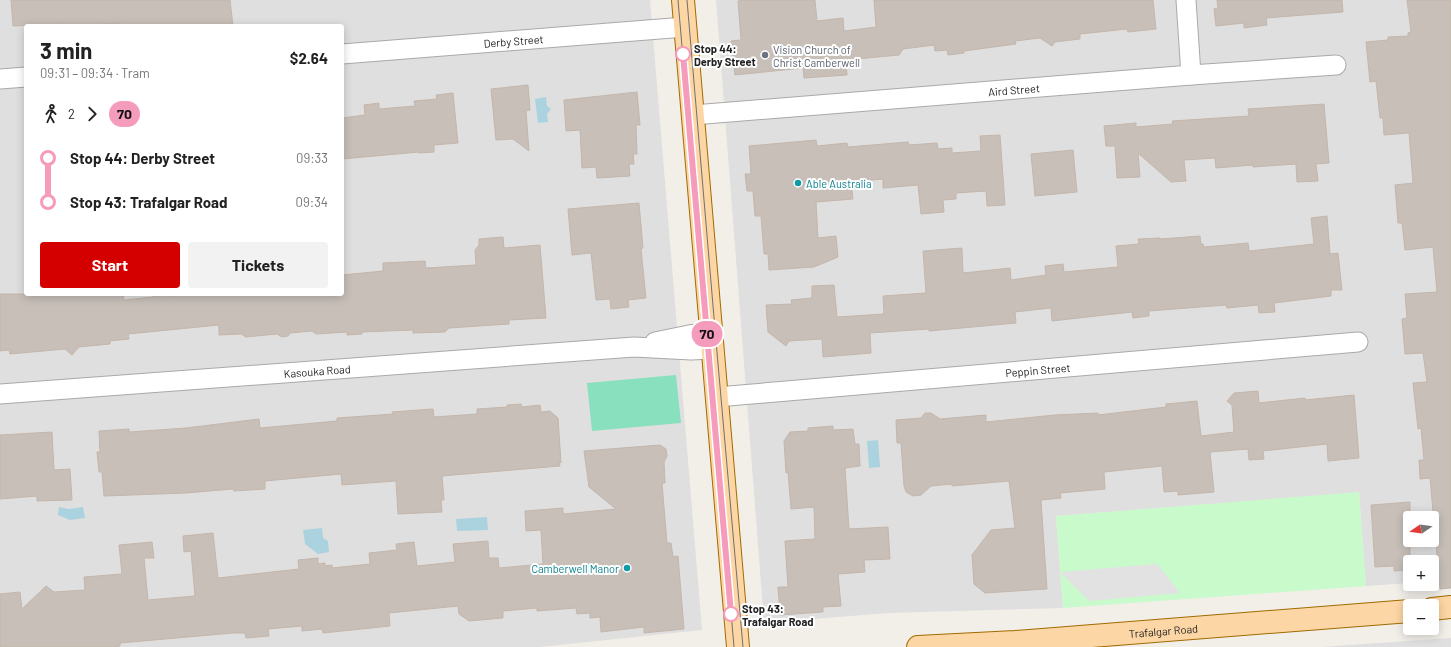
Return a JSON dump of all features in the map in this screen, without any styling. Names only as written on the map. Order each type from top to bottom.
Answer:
[{"type":"main road","points":[[683,0],[738,647]]},
{"type":"main road","points":[[1439,608],[1451,607]]},
{"type":"main road","name":"Trafalgar Road","points":[[918,647],[1015,642],[1403,611]]},
{"type":"street","points":[[1186,0],[1191,75]]},
{"type":"street","name":"Derby Street","points":[[344,54],[685,28]]},
{"type":"street","name":"Aird Street","points":[[693,115],[1191,75],[1336,65]]},
{"type":"street","points":[[0,79],[24,77]]},
{"type":"street","name":"Kasouka Road","points":[[0,394],[634,347],[691,350],[712,341]]},
{"type":"street","name":"Peppin Street","points":[[717,397],[1358,342]]},
{"type":"shaded area","points":[[0,0],[650,0],[702,630],[540,647],[0,647]]},
{"type":"shaded area","points":[[716,0],[1451,0],[1451,579],[1439,580],[1439,555],[1403,555],[1403,583],[1366,586],[1359,493],[1056,516],[1063,608],[888,613],[764,623]]},
{"type":"shaded area","points":[[1157,564],[1180,593],[1089,601],[1060,572]]},
{"type":"shaded area","points":[[1451,638],[1451,647],[1321,647]]},
{"type":"green space","points":[[676,375],[681,423],[592,431],[587,383]]},
{"type":"green space","points":[[1359,492],[1366,586],[1063,608],[1056,516]]},
{"type":"water","points":[[546,97],[547,106],[551,109],[547,114],[548,122],[538,123],[535,99]]},
{"type":"water","points":[[878,440],[880,467],[869,468],[867,441]]},
{"type":"water","points":[[59,507],[69,509],[83,507],[85,518],[70,520],[58,515]]},
{"type":"water","points":[[487,517],[488,530],[457,531],[456,519]]},
{"type":"water","points":[[322,528],[323,538],[328,541],[329,552],[318,554],[305,544],[303,530]]},
{"type":"building","points":[[11,0],[230,0],[233,24],[124,23],[24,24],[24,26],[13,26]]},
{"type":"building","points":[[815,0],[817,21],[843,18],[844,31],[876,27],[874,0],[1153,0],[1156,29],[1128,32],[1127,29],[1080,34],[1080,39],[1055,42],[1052,46],[1040,38],[1015,41],[1016,44],[964,51],[964,53],[948,55],[947,50],[935,51],[934,45],[903,49],[899,55],[846,60],[847,75],[804,78],[803,68],[735,75],[731,41],[741,40],[738,1]]},
{"type":"building","points":[[1217,0],[1342,0],[1343,12],[1266,18],[1267,25],[1244,28],[1244,23],[1216,26],[1214,9],[1218,8]]},
{"type":"building","points":[[1407,0],[1451,0],[1451,588],[1440,589],[1439,555],[1437,555],[1436,547],[1439,547],[1439,511],[1433,511],[1430,478],[1420,479],[1419,460],[1424,460],[1421,428],[1418,429],[1413,383],[1427,382],[1423,353],[1405,354],[1402,319],[1407,318],[1405,294],[1437,292],[1433,247],[1405,250],[1402,223],[1398,223],[1395,185],[1413,183],[1409,133],[1384,135],[1383,118],[1380,118],[1376,81],[1370,82],[1366,42],[1388,40],[1388,37],[1408,36],[1408,33],[1411,32]]},
{"type":"building","points":[[528,85],[530,110],[526,111],[529,151],[513,139],[496,140],[491,89]]},
{"type":"building","points":[[637,92],[640,125],[636,125],[637,154],[633,154],[634,164],[629,164],[630,176],[597,178],[596,167],[582,168],[580,130],[566,131],[564,100]]},
{"type":"building","points":[[453,93],[458,143],[434,145],[434,152],[344,159],[344,118],[365,115],[364,105],[379,103],[379,109],[415,106],[414,101],[437,99],[436,95]]},
{"type":"building","points":[[1324,104],[1329,163],[1316,164],[1318,181],[1297,182],[1296,164],[1216,168],[1215,158],[1184,160],[1186,181],[1171,182],[1138,153],[1140,177],[1117,178],[1115,146],[1106,146],[1104,126],[1136,123],[1136,127],[1173,124],[1172,121],[1249,116],[1248,109]]},
{"type":"building","points":[[1000,135],[1005,205],[987,206],[986,191],[956,193],[956,199],[943,200],[944,212],[921,214],[918,185],[883,188],[883,179],[851,182],[853,199],[816,202],[818,238],[836,236],[838,257],[814,267],[769,270],[768,254],[764,254],[761,216],[755,216],[753,191],[747,191],[745,174],[751,174],[749,146],[816,140],[817,146],[847,143],[848,147],[908,142],[909,145],[937,143],[938,149],[952,148],[952,153],[981,151],[980,136]]},
{"type":"building","points":[[1073,150],[1077,192],[1035,196],[1031,154]]},
{"type":"building","points":[[639,203],[643,248],[641,249],[646,298],[628,300],[629,307],[611,309],[610,299],[596,300],[591,253],[572,255],[568,209]]},
{"type":"building","points":[[1327,216],[1330,254],[1338,253],[1342,290],[1331,290],[1331,296],[1274,303],[1275,312],[1259,313],[1258,305],[1227,308],[1226,305],[1149,311],[1149,316],[1133,318],[1132,312],[1052,321],[1051,308],[1015,312],[1016,323],[929,331],[929,329],[870,333],[871,353],[823,357],[822,339],[789,341],[786,346],[768,332],[766,305],[792,304],[791,300],[812,298],[812,286],[834,285],[837,317],[884,314],[883,296],[926,293],[923,251],[962,248],[963,273],[1010,268],[1011,280],[1046,275],[1045,266],[1063,264],[1064,272],[1118,267],[1116,246],[1139,244],[1138,239],[1200,236],[1201,244],[1203,244],[1204,247],[1248,243],[1249,251],[1314,244],[1311,218]]},
{"type":"building","points":[[503,237],[504,248],[540,245],[546,318],[509,320],[509,324],[449,328],[445,332],[413,333],[413,330],[362,332],[362,334],[347,335],[347,332],[316,334],[312,331],[290,333],[288,336],[282,337],[277,334],[246,337],[241,334],[219,335],[219,325],[128,334],[129,339],[110,341],[110,344],[79,347],[72,355],[65,349],[10,354],[9,350],[0,351],[0,294],[24,294],[24,296],[123,296],[124,300],[153,296],[344,296],[344,275],[383,271],[383,263],[425,261],[426,268],[476,265],[475,250],[479,245],[479,239]]},
{"type":"building","points":[[1258,391],[1259,403],[1354,395],[1359,458],[1328,461],[1327,444],[1263,451],[1264,459],[1249,460],[1248,449],[1210,452],[1214,492],[1178,495],[1178,491],[1164,492],[1162,466],[1104,472],[1105,489],[1060,493],[1061,498],[1041,500],[1047,589],[985,593],[974,584],[972,555],[991,530],[1015,528],[1009,481],[952,486],[952,484],[931,486],[921,495],[913,496],[906,492],[904,486],[901,443],[897,443],[896,420],[921,418],[925,413],[931,413],[940,419],[986,415],[986,422],[1055,415],[1098,413],[1098,415],[1166,407],[1166,404],[1197,401],[1201,436],[1234,432],[1232,405],[1227,401],[1234,393]]},
{"type":"building","points":[[521,404],[522,407],[540,405],[541,412],[550,411],[558,418],[560,466],[442,476],[444,500],[441,500],[442,512],[398,514],[396,481],[342,485],[341,474],[265,481],[265,489],[234,491],[233,489],[186,493],[104,496],[102,472],[99,472],[97,452],[100,452],[99,431],[129,429],[129,432],[186,428],[259,419],[260,428],[337,421],[337,418],[393,414],[392,412],[433,409],[434,417],[477,414],[477,409],[507,407],[507,405]]},
{"type":"building","points":[[833,426],[833,430],[853,429],[855,444],[859,444],[860,466],[845,468],[849,529],[888,527],[890,559],[864,560],[865,572],[838,574],[841,606],[823,607],[823,612],[780,615],[778,587],[788,587],[785,541],[815,539],[814,507],[791,509],[788,472],[786,473],[784,441],[790,432],[808,431],[808,428]]},
{"type":"building","points":[[52,432],[54,470],[70,469],[72,500],[37,501],[37,496],[0,499],[0,435]]},
{"type":"building","points":[[660,445],[666,449],[667,456],[664,462],[665,483],[662,483],[667,543],[671,543],[673,557],[678,556],[684,629],[644,633],[644,627],[601,632],[600,617],[590,618],[590,613],[577,614],[576,608],[537,611],[537,608],[503,611],[503,618],[469,621],[459,614],[458,606],[389,613],[390,626],[323,633],[322,629],[302,631],[302,626],[268,629],[269,636],[246,638],[245,633],[233,633],[120,643],[120,646],[113,647],[0,647],[0,594],[20,592],[22,609],[46,586],[54,592],[85,590],[84,577],[122,574],[119,545],[152,542],[154,558],[144,558],[148,600],[195,596],[191,551],[184,552],[183,536],[213,533],[218,578],[299,569],[298,560],[318,558],[318,564],[325,563],[325,566],[332,565],[332,568],[370,564],[369,553],[397,550],[396,544],[414,542],[417,566],[455,562],[453,544],[488,541],[489,558],[498,558],[499,568],[543,564],[541,530],[526,531],[525,511],[563,508],[563,514],[616,509],[589,487],[584,451]]},
{"type":"building","points":[[1410,502],[1410,511],[1403,511],[1403,547],[1410,547],[1410,555],[1403,555],[1403,570],[1394,571],[1394,566],[1375,567],[1371,505]]},
{"type":"tram line","points":[[678,0],[734,647]]},
{"type":"tram line","points":[[687,0],[743,647]]},
{"type":"tram line","name":"70","points":[[683,54],[731,614]]},
{"type":"place","name":"Stop 44: Derby Street","points":[[683,54]]},
{"type":"place","name":"Vision Church of Christ Camberwell","points":[[765,55]]},
{"type":"place","name":"Able Australia","points":[[798,183]]},
{"type":"place","name":"Camberwell Manor","points":[[627,568]]},
{"type":"place","name":"Stop 43: Trafalgar Road","points":[[731,614]]}]
